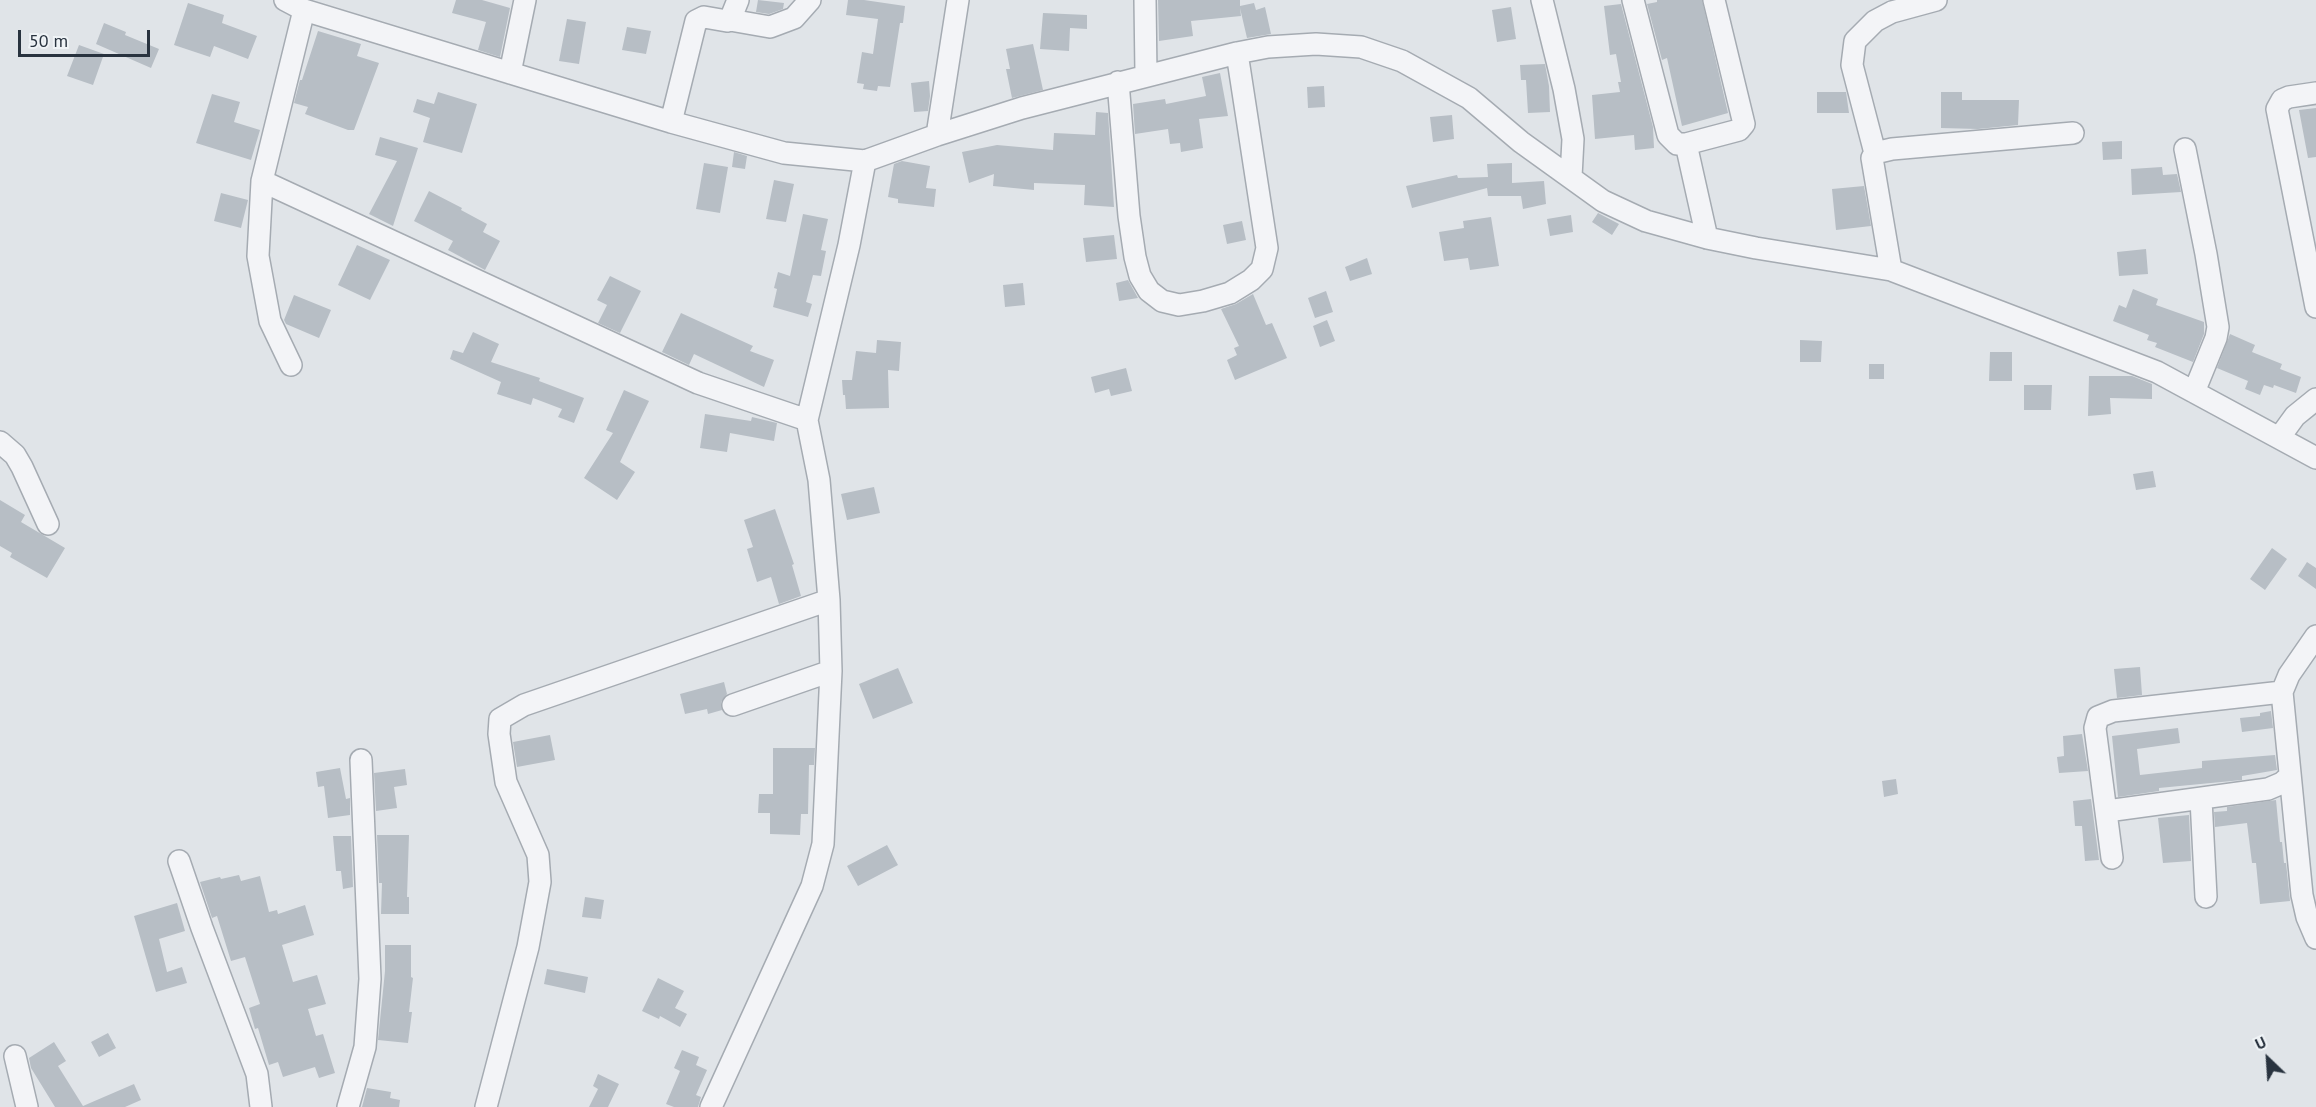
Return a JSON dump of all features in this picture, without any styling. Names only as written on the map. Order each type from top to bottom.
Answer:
[{"type":"street","points":[[285,0],[304,10],[671,122],[784,153],[865,161],[1022,108],[1146,74],[1237,53],[1316,44],[1361,47],[1402,61],[1469,98],[1521,142],[1603,201],[1646,221],[1707,238],[1891,270],[2157,372],[2316,458]]},
{"type":"street","points":[[510,73],[525,0]]},
{"type":"street","points":[[671,122],[696,21],[704,17],[726,21],[734,10],[770,27],[794,18],[810,0]]},
{"type":"street","points":[[938,135],[958,0]]},
{"type":"street","points":[[1145,0],[1146,74]]},
{"type":"street","points":[[1542,0],[1564,90],[1573,139],[1571,177]]},
{"type":"street","points":[[1633,0],[1668,135],[1677,144],[1686,144],[1738,130],[1744,124],[1714,0]]},
{"type":"street","points":[[1875,153],[1852,64],[1855,41],[1875,21],[1892,12],[1936,0]]},
{"type":"street","points":[[291,365],[270,321],[258,256],[262,181],[304,10]]},
{"type":"street","points":[[1118,82],[1129,216],[1140,276],[1149,291],[1162,301],[1179,305],[1203,301],[1230,293],[1251,280],[1262,269],[1268,248],[1237,53]]},
{"type":"street","points":[[2316,93],[2289,97],[2282,100],[2277,109],[2316,308]]},
{"type":"street","points":[[1891,270],[1872,158],[1875,153],[1881,150],[2073,133]]},
{"type":"street","points":[[1686,144],[1707,238]]},
{"type":"street","points":[[2185,149],[2218,327],[2216,338],[2194,392]]},
{"type":"street","points":[[711,1107],[812,886],[823,844],[831,671],[829,600],[819,480],[807,420],[849,245],[865,161]]},
{"type":"street","points":[[262,181],[698,383],[807,420]]},
{"type":"street","points":[[2279,438],[2295,416],[2316,399]]},
{"type":"street","points":[[0,442],[15,455],[48,524]]},
{"type":"street","points":[[486,1107],[528,947],[540,882],[537,855],[506,782],[499,734],[500,719],[524,705],[829,600]]},
{"type":"street","points":[[2316,636],[2289,675],[2282,692],[2302,895],[2307,917],[2316,938]]},
{"type":"street","points":[[733,705],[831,671]]},
{"type":"street","points":[[2112,858],[2095,728],[2095,721],[2102,713],[2187,701],[2282,692]]},
{"type":"street","points":[[348,1107],[365,1047],[370,979],[362,760]]},
{"type":"street","points":[[2107,811],[2268,789],[2282,783],[2290,776]]},
{"type":"street","points":[[2201,799],[2206,897]]},
{"type":"street","points":[[179,861],[257,1074],[261,1107]]},
{"type":"street","points":[[15,1056],[27,1107]]},
{"type":"building","points":[[456,0],[482,0],[510,8],[500,57],[478,50],[486,22],[452,13]]},
{"type":"building","points":[[758,0],[784,3],[783,9],[769,14],[756,12]]},
{"type":"building","points":[[848,0],[905,6],[903,23],[900,23],[890,87],[878,86],[877,91],[863,89],[864,84],[857,83],[862,52],[873,54],[878,19],[846,15]]},
{"type":"building","points":[[1158,0],[1240,0],[1240,6],[1254,3],[1256,10],[1265,7],[1271,34],[1247,38],[1240,8],[1241,16],[1191,21],[1193,36],[1159,41]]},
{"type":"building","points":[[1657,0],[1702,0],[1728,113],[1682,126],[1667,58],[1662,60],[1647,4],[1657,2]]},
{"type":"building","points":[[188,3],[224,15],[222,23],[257,36],[248,59],[214,46],[210,57],[174,45]]},
{"type":"building","points":[[1621,4],[1653,127],[1654,148],[1635,150],[1634,135],[1595,139],[1592,95],[1620,92],[1618,82],[1621,82],[1616,54],[1610,55],[1604,6]]},
{"type":"building","points":[[1511,7],[1516,39],[1497,42],[1492,10]]},
{"type":"building","points":[[1043,13],[1087,15],[1087,29],[1070,28],[1069,51],[1040,49]]},
{"type":"building","points":[[567,19],[586,22],[579,64],[559,61]]},
{"type":"building","points":[[104,23],[126,32],[125,35],[159,49],[151,68],[96,44]]},
{"type":"building","points":[[627,27],[651,31],[646,54],[622,50]]},
{"type":"building","points":[[318,31],[361,44],[357,56],[379,63],[354,130],[348,130],[305,114],[308,107],[294,103]]},
{"type":"building","points":[[1033,44],[1043,90],[1012,98],[1006,69],[1010,69],[1006,49]]},
{"type":"building","points":[[79,45],[104,54],[93,85],[67,76]]},
{"type":"building","points":[[1545,64],[1550,112],[1528,113],[1526,80],[1521,80],[1520,65]]},
{"type":"building","points":[[1220,73],[1228,116],[1199,119],[1203,148],[1181,152],[1180,143],[1170,144],[1168,129],[1135,134],[1133,104],[1165,99],[1166,104],[1206,96],[1202,77]]},
{"type":"building","points":[[929,81],[928,111],[914,112],[911,83]]},
{"type":"building","points":[[1324,86],[1325,107],[1308,108],[1307,87]]},
{"type":"building","points":[[438,92],[477,104],[462,153],[423,142],[430,118],[413,112],[417,99],[434,104]]},
{"type":"building","points":[[1817,92],[1846,92],[1849,113],[1817,113]]},
{"type":"building","points":[[1941,92],[1962,92],[1962,100],[2019,100],[2018,125],[1978,129],[1941,128]]},
{"type":"building","points":[[212,94],[240,102],[234,122],[260,130],[251,160],[196,143]]},
{"type":"building","points":[[2316,108],[2316,157],[2308,158],[2299,110]]},
{"type":"building","points":[[1096,112],[1108,113],[1114,207],[1084,205],[1085,185],[1034,183],[1034,190],[993,186],[994,174],[969,183],[962,152],[997,145],[1053,150],[1054,133],[1095,135]]},
{"type":"building","points":[[1452,115],[1454,139],[1433,142],[1430,117]]},
{"type":"building","points":[[380,137],[418,148],[393,226],[369,214],[397,161],[375,155]]},
{"type":"building","points":[[2122,141],[2122,159],[2103,160],[2102,142]]},
{"type":"building","points":[[734,152],[747,156],[745,169],[732,167]]},
{"type":"building","points":[[902,161],[930,166],[926,188],[936,189],[934,207],[898,203],[898,199],[888,197],[894,164]]},
{"type":"building","points":[[704,163],[728,167],[720,213],[696,209]]},
{"type":"building","points":[[1512,163],[1512,183],[1544,181],[1546,204],[1523,209],[1521,196],[1488,196],[1487,188],[1412,208],[1406,186],[1457,175],[1458,178],[1488,177],[1487,164]]},
{"type":"building","points":[[2162,167],[2163,175],[2177,174],[2181,192],[2132,195],[2131,169]]},
{"type":"building","points":[[774,180],[794,184],[786,222],[766,219]]},
{"type":"building","points":[[1864,186],[1871,226],[1836,230],[1832,189]]},
{"type":"building","points":[[429,191],[487,224],[483,232],[500,241],[485,270],[448,250],[453,241],[414,221]]},
{"type":"building","points":[[221,193],[248,200],[241,228],[214,221]]},
{"type":"building","points":[[1598,213],[1619,224],[1612,235],[1592,222]]},
{"type":"building","points":[[803,214],[828,219],[821,250],[826,251],[821,276],[813,275],[806,302],[812,304],[808,317],[773,307],[778,272],[790,276]]},
{"type":"building","points":[[1571,215],[1573,232],[1550,236],[1547,219]]},
{"type":"building","points":[[1491,217],[1499,266],[1470,270],[1468,258],[1444,261],[1439,232],[1464,228],[1463,221]]},
{"type":"building","points":[[1242,221],[1246,240],[1227,244],[1223,225]]},
{"type":"building","points":[[1114,235],[1117,259],[1086,262],[1083,238]]},
{"type":"building","points":[[357,245],[390,260],[370,300],[338,285]]},
{"type":"building","points":[[2146,249],[2148,274],[2119,276],[2117,252]]},
{"type":"building","points":[[1367,258],[1372,274],[1350,281],[1345,267]]},
{"type":"building","points":[[610,276],[641,291],[620,333],[598,323],[607,305],[597,300]]},
{"type":"building","points":[[1128,280],[1138,298],[1119,301],[1116,283]]},
{"type":"building","points":[[1023,283],[1025,305],[1005,307],[1003,285]]},
{"type":"building","points":[[2133,289],[2158,299],[2156,305],[2204,322],[2204,334],[2193,362],[2155,347],[2157,343],[2147,340],[2149,335],[2113,321],[2119,305],[2126,308]]},
{"type":"building","points":[[1326,291],[1333,312],[1315,318],[1308,298]]},
{"type":"building","points":[[1253,294],[1266,325],[1272,323],[1287,358],[1235,380],[1227,360],[1237,355],[1234,348],[1239,346],[1221,309],[1236,304]]},
{"type":"building","points":[[294,295],[331,310],[319,338],[286,324],[284,320]]},
{"type":"building","points":[[681,313],[753,346],[750,351],[774,360],[764,387],[694,354],[689,365],[662,352]]},
{"type":"building","points":[[1327,320],[1335,341],[1320,347],[1313,326]]},
{"type":"building","points":[[473,332],[499,344],[491,362],[540,378],[539,381],[584,398],[574,423],[558,417],[562,409],[533,398],[531,405],[497,394],[501,382],[450,359],[453,350],[463,353]]},
{"type":"building","points":[[2230,334],[2255,345],[2252,352],[2282,364],[2280,369],[2301,377],[2296,393],[2274,385],[2273,388],[2264,385],[2260,395],[2245,389],[2248,381],[2217,368]]},
{"type":"building","points":[[877,340],[901,342],[899,371],[888,370],[889,408],[846,409],[842,380],[852,380],[856,351],[876,353]]},
{"type":"building","points":[[1800,340],[1822,341],[1821,362],[1800,362]]},
{"type":"building","points":[[1990,352],[2012,352],[2012,381],[1989,381]]},
{"type":"building","points":[[1869,364],[1884,364],[1884,379],[1869,379]]},
{"type":"building","points":[[1126,368],[1132,391],[1111,396],[1109,389],[1095,393],[1091,377]]},
{"type":"building","points":[[2089,376],[2132,376],[2152,384],[2152,399],[2110,398],[2111,414],[2088,416]]},
{"type":"building","points":[[2024,385],[2052,385],[2051,410],[2024,410]]},
{"type":"building","points":[[624,390],[649,401],[620,462],[635,472],[617,500],[584,478],[613,433],[606,430]]},
{"type":"building","points":[[705,414],[751,421],[752,417],[777,423],[774,441],[730,433],[727,452],[700,448]]},
{"type":"building","points":[[2153,471],[2156,487],[2136,490],[2133,474]]},
{"type":"building","points":[[874,487],[880,513],[847,520],[841,494]]},
{"type":"building","points":[[0,500],[25,515],[21,522],[65,548],[47,578],[10,557],[12,553],[0,546]]},
{"type":"building","points":[[775,509],[794,564],[792,565],[801,596],[779,604],[771,577],[757,582],[747,549],[753,547],[744,520]]},
{"type":"building","points":[[2272,548],[2287,559],[2265,590],[2250,579]]},
{"type":"building","points":[[2307,562],[2316,568],[2316,589],[2298,576]]},
{"type":"building","points":[[2140,667],[2142,695],[2117,698],[2114,669]]},
{"type":"building","points":[[898,668],[913,703],[873,719],[859,684]]},
{"type":"building","points":[[724,682],[727,694],[721,702],[722,710],[708,714],[707,709],[685,714],[680,694]]},
{"type":"building","points":[[2271,711],[2273,728],[2242,732],[2240,718],[2260,716],[2260,713]]},
{"type":"building","points":[[2178,728],[2180,743],[2137,749],[2140,775],[2202,768],[2202,761],[2275,755],[2277,770],[2242,776],[2242,780],[2159,788],[2159,791],[2118,797],[2112,736]]},
{"type":"building","points":[[2082,734],[2088,771],[2059,773],[2057,757],[2064,756],[2063,736]]},
{"type":"building","points":[[550,735],[555,760],[517,767],[513,742]]},
{"type":"building","points":[[773,748],[815,748],[814,765],[809,765],[808,814],[801,814],[800,835],[770,834],[770,813],[758,813],[759,794],[773,794]]},
{"type":"building","points":[[340,768],[346,799],[350,798],[350,815],[328,818],[324,786],[318,787],[316,772]]},
{"type":"building","points":[[405,769],[407,785],[394,787],[397,808],[376,811],[374,773]]},
{"type":"building","points":[[1896,779],[1898,794],[1884,797],[1882,781]]},
{"type":"building","points":[[2091,799],[2099,860],[2085,861],[2082,826],[2075,826],[2073,801]]},
{"type":"building","points":[[2276,800],[2280,842],[2282,842],[2284,863],[2286,863],[2290,901],[2260,904],[2256,863],[2252,863],[2247,823],[2215,827],[2214,812],[2227,811],[2227,807]]},
{"type":"building","points":[[2189,815],[2191,861],[2163,863],[2158,818]]},
{"type":"building","points":[[377,835],[409,835],[407,897],[409,897],[409,914],[381,914],[382,883],[379,883]]},
{"type":"building","points":[[333,836],[351,836],[353,887],[343,889],[341,871],[336,871]]},
{"type":"building","points":[[887,845],[898,865],[858,886],[847,866]]},
{"type":"building","points":[[239,875],[241,881],[260,876],[269,912],[277,910],[278,914],[305,905],[314,935],[282,945],[293,982],[317,975],[326,1004],[308,1009],[316,1036],[323,1034],[335,1073],[319,1078],[315,1067],[283,1077],[278,1062],[269,1065],[258,1028],[255,1029],[249,1008],[260,1004],[245,957],[231,961],[217,916],[212,918],[200,882]]},
{"type":"building","points":[[585,897],[604,900],[601,919],[582,917]]},
{"type":"building","points":[[177,903],[185,931],[159,939],[167,972],[182,967],[187,983],[156,992],[134,916]]},
{"type":"building","points":[[385,945],[411,945],[411,977],[413,978],[409,1012],[412,1012],[408,1043],[378,1040],[385,971]]},
{"type":"building","points":[[547,969],[588,977],[585,993],[544,984]]},
{"type":"building","points":[[658,978],[684,991],[675,1008],[687,1014],[680,1027],[660,1016],[659,1019],[642,1011]]},
{"type":"building","points":[[108,1033],[116,1048],[99,1057],[91,1042]]},
{"type":"building","points":[[54,1042],[66,1061],[58,1066],[83,1106],[134,1084],[141,1100],[125,1107],[55,1107],[31,1068],[29,1058]]},
{"type":"building","points":[[682,1050],[699,1057],[696,1065],[707,1070],[696,1095],[701,1097],[698,1107],[674,1107],[666,1104],[680,1071],[674,1068]]},
{"type":"building","points":[[598,1074],[619,1084],[608,1107],[589,1107],[598,1089],[593,1086]]},
{"type":"building","points":[[367,1088],[391,1092],[390,1098],[400,1100],[399,1107],[362,1107]]}]
